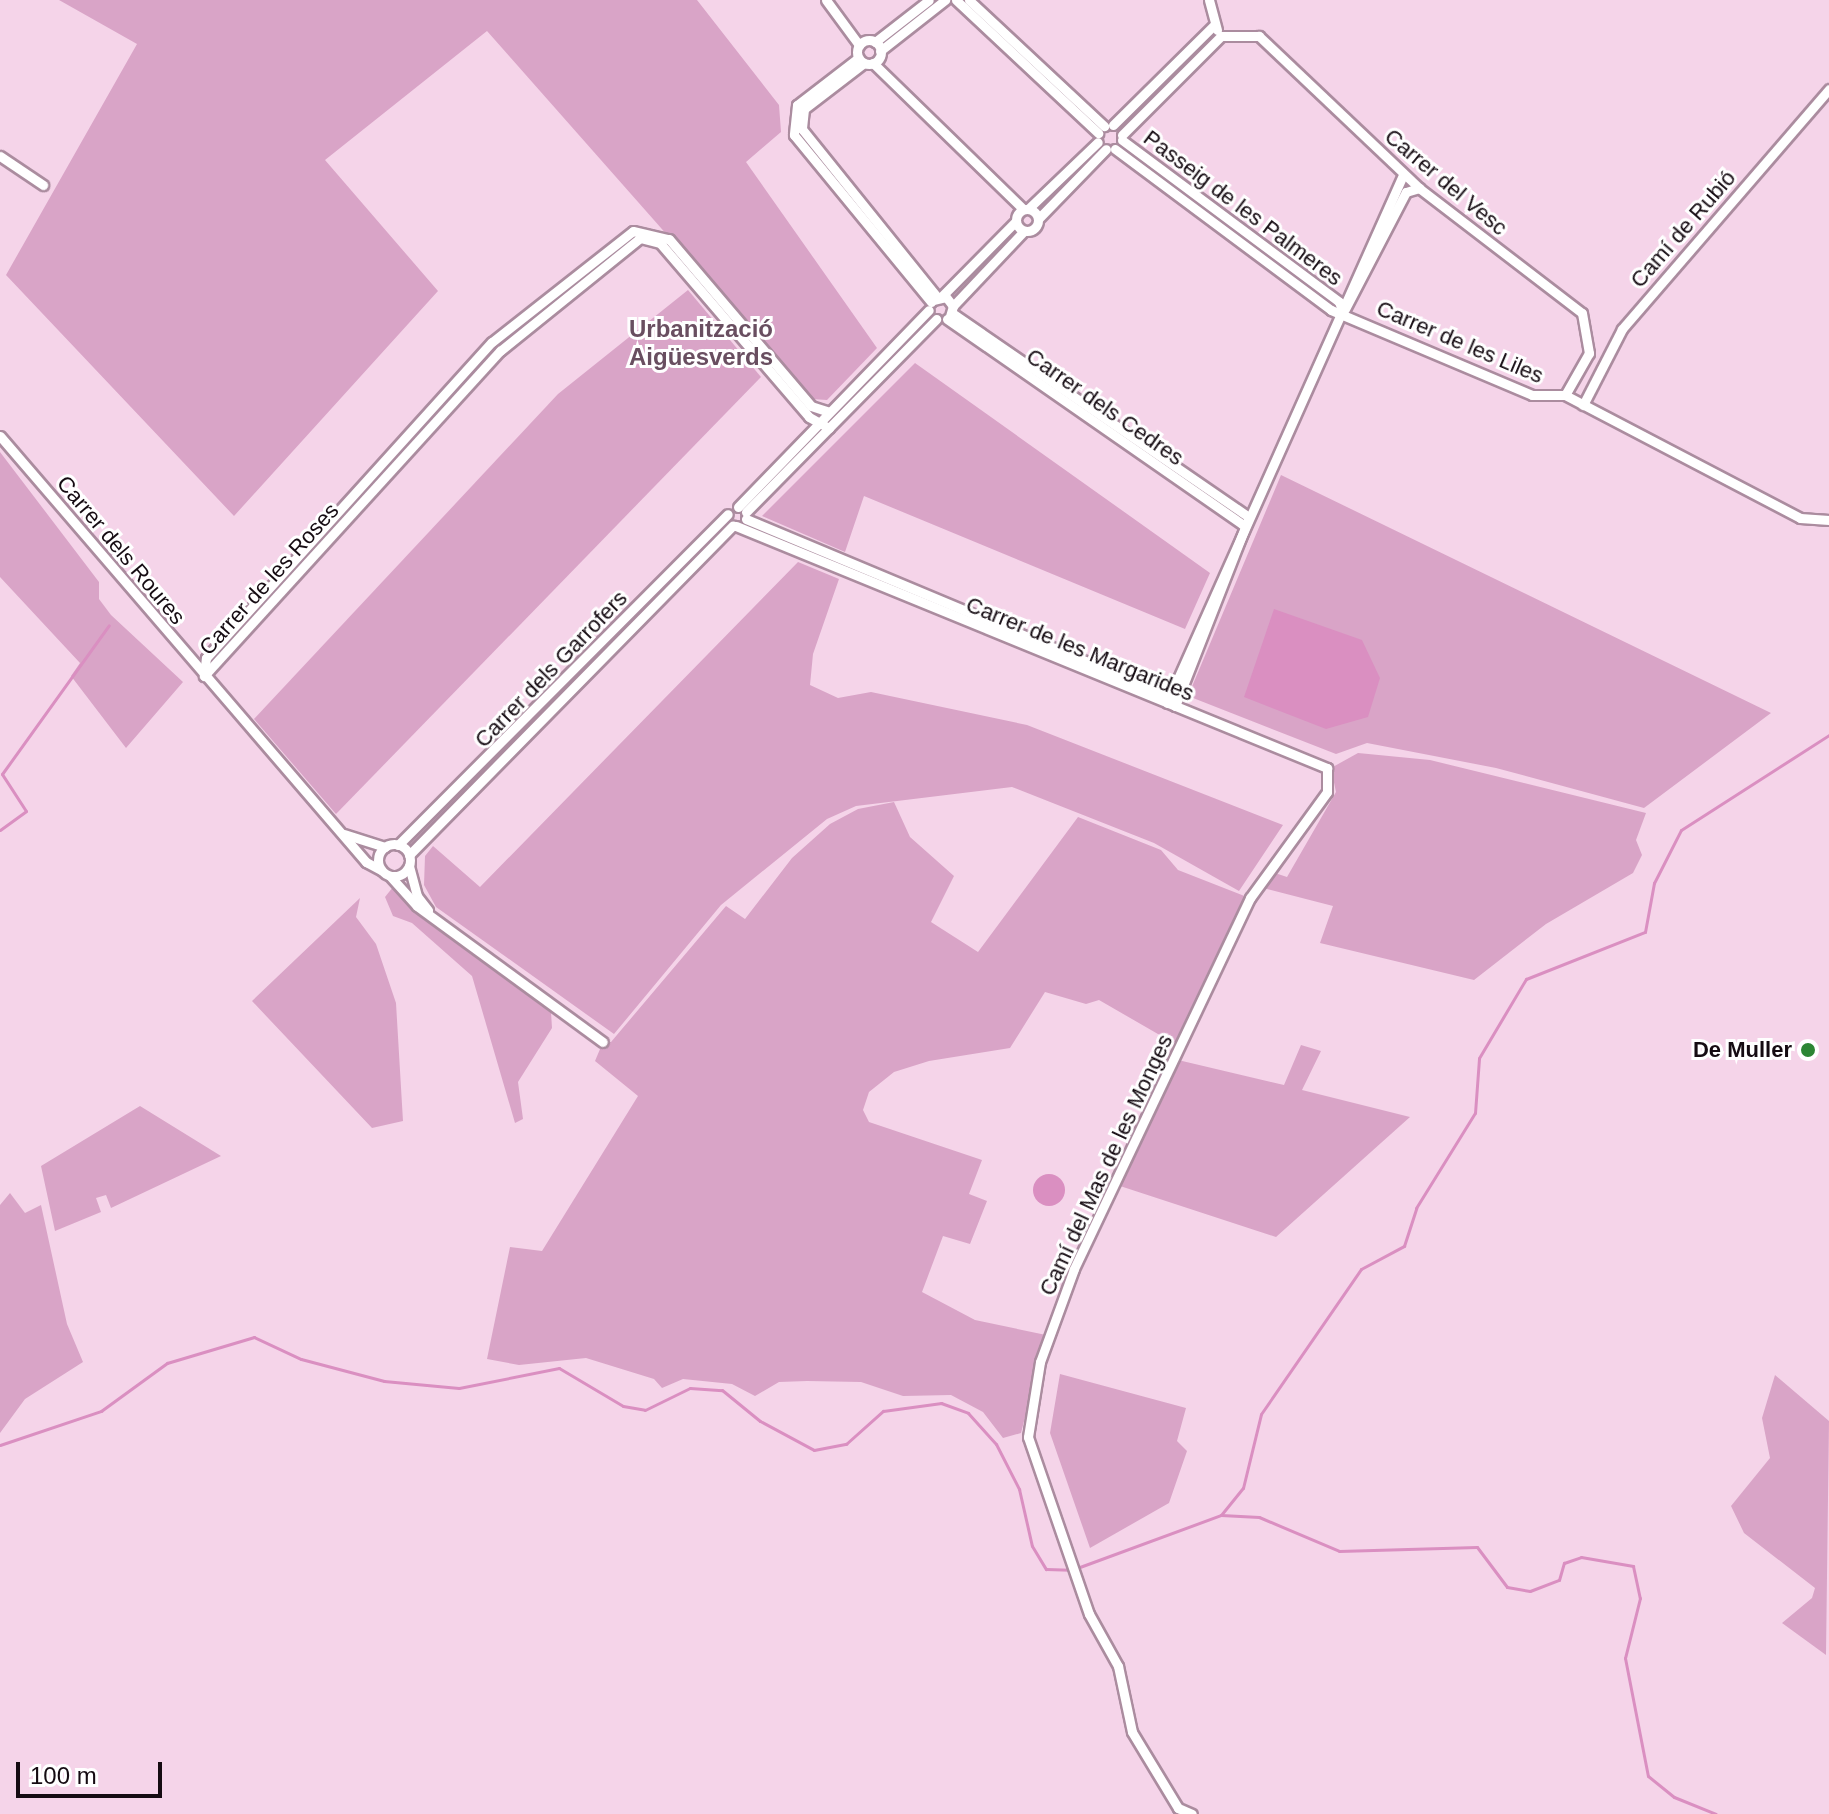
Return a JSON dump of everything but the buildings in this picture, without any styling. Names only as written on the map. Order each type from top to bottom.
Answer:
[{"type":"street","points":[[826,0],[859,45],[872,55],[1002,194],[1039,218]]},
{"type":"street","points":[[872,55],[929,0]]},
{"type":"street","points":[[945,0],[872,55],[797,105],[796,119],[935,305],[951,312],[1024,231],[1035,228],[1039,218],[1110,137],[1214,25]]},
{"type":"street","name":"Passeig de les Palmeres","points":[[956,0],[1110,137],[1339,302],[1343,312]]},
{"type":"street","name":"Passeig de les Palmeres","points":[[969,0],[1110,137]]},
{"type":"street","points":[[743,513],[1026,209],[1221,36],[1214,25],[1209,0]]},
{"type":"street","name":"Carrer del Vesc","points":[[1221,36],[1259,36],[1403,175],[1582,313],[1589,353],[1565,395]]},
{"type":"street","points":[[859,45],[872,55]]},
{"type":"street","name":"Camí de Rubió","points":[[1583,405],[1622,329],[1829,89]]},
{"type":"street","points":[[0,156],[43,185]]},
{"type":"street","points":[[1171,701],[1246,521],[1403,175]]},
{"type":"street","points":[[1343,312],[1406,192],[1419,188]]},
{"type":"street","points":[[1002,194],[1024,231]]},
{"type":"street","name":"Carrer de les Roses","points":[[204,676],[206,658],[492,342],[633,231],[669,239],[811,406],[829,412]]},
{"type":"street","name":"Carrer de les Roses","points":[[204,676],[500,351],[640,238],[660,243],[809,417],[824,425]]},
{"type":"street","points":[[824,425],[829,412],[935,305]]},
{"type":"street","name":"Carrer dels Cedres","points":[[935,305],[951,312],[1246,521]]},
{"type":"street","name":"Carrer de les Liles","points":[[1343,312],[1532,395],[1565,395]]},
{"type":"street","points":[[1565,395],[1800,518],[1829,520]]},
{"type":"street","name":"Carrer dels Roures","points":[[0,436],[341,832],[432,916],[603,1042]]},
{"type":"street","name":"Carrer dels Garrofers","points":[[398,845],[728,514],[743,513]]},
{"type":"street","name":"Carrer dels Garrofers","points":[[386,873],[409,860],[743,513]]},
{"type":"street","name":"Carrer de les Margarides","points":[[743,513],[1327,768],[1327,792],[1289,850]]},
{"type":"street","points":[[728,514],[734,525]]},
{"type":"street","name":"Carrer de les Margarides","points":[[734,525],[1171,701]]},
{"type":"street","name":"Carrer dels Roures","points":[[341,832],[385,847]]},
{"type":"street","points":[[386,873],[385,847],[398,845],[409,860]]},
{"type":"street","name":"Camí del Mas de les Monges","points":[[1192,1814],[1178,1808],[1132,1732],[1118,1666],[1089,1614],[1075,1562],[1028,1437],[1040,1362],[1074,1269],[1250,898],[1289,850]]},
{"type":"street","name":"Carrer dels Roures","points":[[409,860],[417,896],[432,916]]},
{"type":"shaded area","points":[[59,0],[697,0],[779,105],[781,132],[746,162],[877,348],[827,400],[812,399],[487,31],[325,160],[438,291],[234,516],[6,275],[137,44]]},
{"type":"shaded area","points":[[688,290],[761,377],[336,814],[254,719],[558,394]]},
{"type":"shaded area","points":[[915,363],[1210,573],[1185,629],[864,496],[845,552],[762,516]]},
{"type":"shaded area","points":[[0,452],[99,582],[99,599],[111,615],[183,682],[126,748],[71,676],[80,663],[0,577]]},
{"type":"shaded area","points":[[1281,475],[1771,713],[1644,808],[1496,768],[1367,743],[1336,754],[1188,696]]},
{"type":"shaded area","points":[[798,562],[839,579],[813,654],[810,685],[838,698],[871,692],[1027,725],[1283,825],[1239,891],[1154,843],[1012,787],[856,806],[827,819],[721,905],[614,1034],[436,907],[424,885],[425,856],[433,846],[480,887]]},
{"type":"shaded area","points":[[1274,609],[1362,640],[1380,678],[1368,717],[1326,729],[1244,697]]},
{"type":"shaded area","points":[[1358,753],[1430,760],[1646,813],[1636,840],[1642,855],[1633,873],[1546,924],[1474,980],[1320,943],[1333,906],[1259,887],[1272,872],[1287,877],[1336,792],[1331,768]]},
{"type":"shaded area","points":[[894,802],[910,837],[954,876],[931,922],[978,952],[1078,817],[1161,850],[1178,870],[1247,897],[1177,1045],[1099,1000],[1086,1004],[1045,992],[1010,1048],[929,1061],[894,1072],[869,1092],[863,1110],[869,1122],[982,1160],[969,1194],[987,1201],[970,1244],[943,1236],[922,1292],[975,1320],[1046,1335],[1021,1433],[1003,1438],[983,1412],[951,1395],[903,1396],[861,1382],[779,1382],[755,1396],[732,1384],[683,1379],[662,1388],[654,1379],[586,1358],[519,1365],[487,1359],[510,1247],[542,1251],[638,1096],[595,1061],[603,1042],[611,1042],[726,906],[745,919],[792,858],[830,824],[858,809]]},
{"type":"shaded area","points":[[393,887],[551,1012],[552,1028],[518,1082],[523,1119],[515,1123],[472,976],[412,923],[393,916],[385,897]]},
{"type":"shaded area","points":[[360,898],[356,917],[376,944],[396,1003],[403,1121],[372,1128],[252,1001]]},
{"type":"shaded area","points":[[1301,1045],[1321,1051],[1302,1090],[1410,1117],[1276,1237],[1117,1185],[1178,1060],[1284,1085]]},
{"type":"shaded area","points":[[140,1106],[221,1156],[111,1208],[106,1195],[96,1198],[101,1212],[55,1231],[41,1166]]},
{"type":"shaded area","points":[[1049,1174],[1060,1179],[1065,1190],[1060,1201],[1049,1206],[1038,1201],[1033,1190],[1038,1179]]},
{"type":"shaded area","points":[[10,1193],[25,1213],[41,1205],[67,1324],[83,1362],[25,1399],[0,1433],[0,1205]]},
{"type":"shaded area","points":[[1060,1374],[1186,1408],[1177,1441],[1187,1451],[1169,1503],[1090,1548],[1050,1433]]},
{"type":"shaded area","points":[[1775,1375],[1829,1421],[1826,1655],[1782,1623],[1812,1598],[1815,1588],[1744,1533],[1731,1506],[1770,1458],[1762,1418]]},
{"type":"waterway","points":[[0,830],[26,811],[2,774],[109,625]]},
{"type":"waterway","points":[[1221,1515],[1243,1488],[1261,1414],[1361,1269],[1404,1246],[1416,1208],[1475,1113],[1479,1058],[1526,979],[1645,932],[1654,883],[1681,830],[1829,735]]},
{"type":"waterway","points":[[0,1445],[101,1411],[167,1363],[254,1337],[301,1359],[384,1381],[459,1388],[559,1368],[623,1406],[645,1410],[690,1388],[722,1390],[760,1421],[814,1450],[846,1444],[883,1411],[941,1403],[968,1413],[996,1444],[1019,1489],[1032,1546],[1046,1569],[1070,1570]]},
{"type":"waterway","points":[[1077,1568],[1221,1515],[1259,1517],[1339,1551],[1477,1547],[1507,1587],[1530,1591],[1559,1580],[1564,1563],[1581,1557],[1633,1566],[1640,1598],[1625,1658],[1648,1776],[1674,1797],[1716,1814]]},
{"type":"place","name":"De Muller","points":[[1808,1050]]},
{"type":"district","name":"Urbanització Aigüesverds","points":[[701,343]]}]
